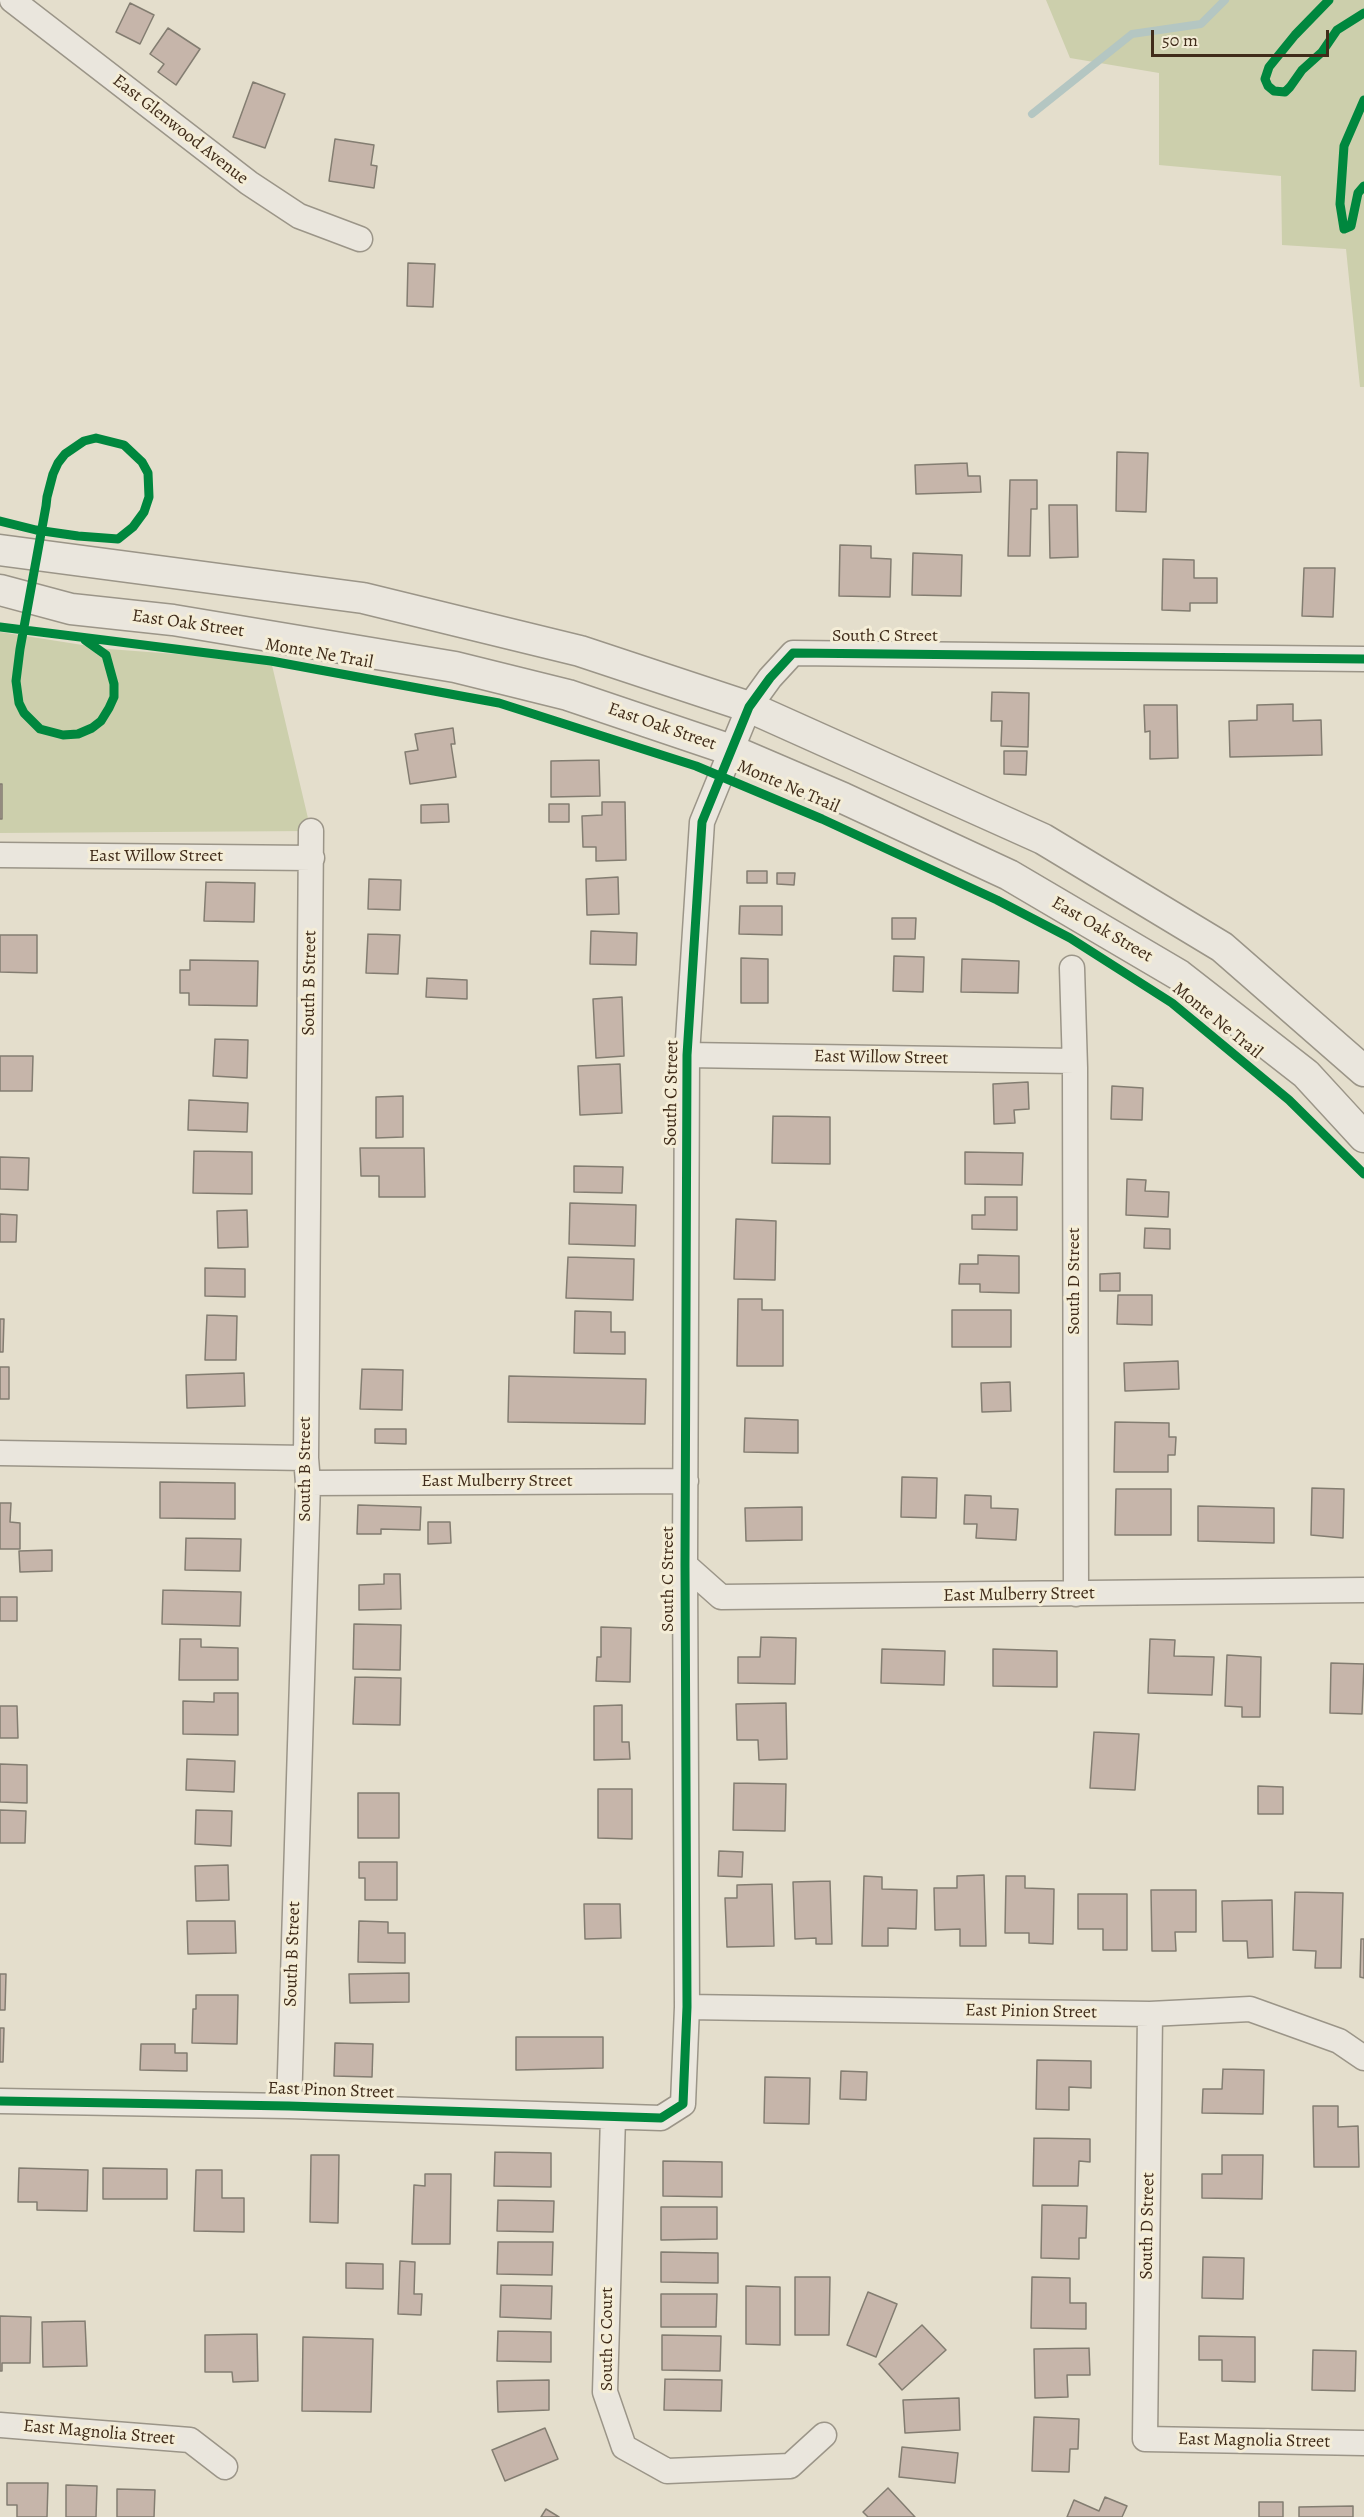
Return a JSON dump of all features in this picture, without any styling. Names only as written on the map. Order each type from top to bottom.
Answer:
[{"type":"street","name":"East Glenwood Avenue","points":[[12,0],[249,183],[299,216],[360,239]]},
{"type":"street","points":[[2,549],[363,598],[580,651],[749,707],[1043,838],[1222,947],[1364,1071]]},
{"type":"street","name":"East Oak Street","points":[[0,590],[71,609],[173,620],[456,667],[568,695],[730,750],[843,798],[1009,875],[1179,975],[1306,1074],[1364,1137]]},
{"type":"street","points":[[0,604],[71,609]]},
{"type":"street","name":"South C Street","points":[[661,2118],[683,2104],[687,2007],[685,1565],[687,1055],[702,822],[749,707],[770,678],[793,653],[1364,659]]},
{"type":"street","name":"South B Street","points":[[289,2106],[308,1483],[306,1458],[311,831]]},
{"type":"street","name":"East Willow Street","points":[[0,855],[312,858]]},
{"type":"street","name":"South D Street","points":[[1072,968],[1076,1594]]},
{"type":"street","name":"East Willow Street","points":[[687,1055],[1074,1061]]},
{"type":"street","points":[[0,1453],[306,1458]]},
{"type":"street","name":"East Mulberry Street","points":[[308,1483],[686,1481]]},
{"type":"street","name":"East Mulberry Street","points":[[685,1565],[721,1597],[1364,1590]]},
{"type":"street","name":"East Pinion Street","points":[[687,2007],[1150,2014],[1250,2009],[1339,2041],[1364,2058]]},
{"type":"street","name":"South D Street","points":[[1145,2439],[1150,2014]]},
{"type":"street","name":"East Pinon Street","points":[[0,2101],[289,2106],[661,2118]]},
{"type":"street","name":"South C Court","points":[[613,2117],[605,2392],[624,2447],[667,2471],[790,2466],[824,2435]]},
{"type":"street","name":"East Magnolia Street","points":[[0,2425],[190,2440],[225,2467]]},
{"type":"street","name":"East Magnolia Street","points":[[1145,2439],[1364,2443]]},
{"type":"green space","points":[[1046,0],[1364,0],[1364,387],[1360,387],[1346,249],[1282,245],[1281,176],[1159,165],[1159,73],[1070,58]]},
{"type":"green space","points":[[0,632],[108,649],[271,661],[311,831],[0,833]]},
{"type":"building","points":[[130,3],[154,15],[140,44],[116,32]]},
{"type":"building","points":[[168,28],[200,49],[176,85],[158,72],[164,64],[150,54]]},
{"type":"building","points":[[253,82],[285,94],[265,148],[233,137]]},
{"type":"building","points":[[335,139],[374,145],[371,165],[377,166],[374,188],[329,181]]},
{"type":"building","points":[[408,263],[435,264],[433,307],[407,306]]},
{"type":"building","points":[[1117,452],[1148,453],[1146,512],[1116,511]]},
{"type":"building","points":[[967,463],[968,476],[980,476],[981,492],[916,494],[915,465]]},
{"type":"building","points":[[1010,480],[1037,480],[1037,509],[1031,509],[1030,556],[1008,556]]},
{"type":"building","points":[[1049,505],[1077,505],[1078,557],[1050,558]]},
{"type":"building","points":[[840,545],[871,546],[871,558],[891,559],[890,597],[839,596]]},
{"type":"building","points":[[913,553],[962,555],[961,596],[912,595]]},
{"type":"building","points":[[1163,559],[1194,560],[1194,578],[1217,578],[1217,603],[1190,603],[1190,611],[1162,610]]},
{"type":"building","points":[[1304,568],[1335,568],[1333,617],[1302,616]]},
{"type":"building","points":[[992,692],[1029,693],[1028,747],[1001,746],[1002,721],[991,721]]},
{"type":"building","points":[[1293,704],[1293,721],[1321,720],[1322,755],[1230,757],[1229,721],[1257,720],[1257,705]]},
{"type":"building","points":[[1144,705],[1177,705],[1178,758],[1150,759],[1150,731],[1145,732]]},
{"type":"building","points":[[453,728],[455,744],[451,744],[456,777],[410,784],[405,752],[418,750],[415,734]]},
{"type":"building","points":[[1004,751],[1027,751],[1026,775],[1004,774]]},
{"type":"building","points":[[599,760],[600,796],[551,797],[551,761]]},
{"type":"building","points":[[0,784],[2,784],[2,819],[0,819]]},
{"type":"building","points":[[602,802],[625,802],[626,860],[596,861],[596,847],[583,847],[582,816],[602,815]]},
{"type":"building","points":[[448,804],[449,822],[421,823],[421,805]]},
{"type":"building","points":[[549,804],[569,804],[569,822],[549,822]]},
{"type":"building","points":[[747,871],[767,871],[767,883],[747,883]]},
{"type":"building","points":[[777,873],[795,873],[794,885],[777,884]]},
{"type":"building","points":[[618,877],[619,914],[587,915],[586,879]]},
{"type":"building","points":[[369,879],[401,880],[400,910],[368,909]]},
{"type":"building","points":[[206,882],[255,883],[254,922],[204,921]]},
{"type":"building","points":[[740,906],[782,906],[782,935],[739,934]]},
{"type":"building","points":[[892,918],[916,918],[915,939],[892,939]]},
{"type":"building","points":[[591,931],[637,933],[636,965],[590,964]]},
{"type":"building","points":[[368,934],[400,935],[398,974],[366,973]]},
{"type":"building","points":[[0,935],[37,935],[37,973],[0,972]]},
{"type":"building","points":[[894,956],[924,957],[923,992],[893,991]]},
{"type":"building","points":[[741,958],[768,959],[768,1003],[741,1003]]},
{"type":"building","points":[[962,959],[1019,961],[1018,993],[961,992]]},
{"type":"building","points":[[190,960],[258,961],[257,1006],[189,1005],[189,993],[180,993],[180,970],[190,970]]},
{"type":"building","points":[[427,978],[467,980],[467,999],[426,997]]},
{"type":"building","points":[[622,997],[624,1056],[596,1058],[593,999]]},
{"type":"building","points":[[215,1039],[248,1040],[247,1078],[213,1076]]},
{"type":"building","points":[[0,1056],[33,1056],[32,1091],[0,1091]]},
{"type":"building","points":[[620,1064],[622,1113],[580,1115],[578,1066]]},
{"type":"building","points":[[1028,1082],[1029,1109],[1014,1110],[1015,1123],[994,1124],[993,1084]]},
{"type":"building","points":[[1112,1086],[1143,1088],[1142,1120],[1111,1119]]},
{"type":"building","points":[[403,1096],[403,1137],[376,1138],[376,1097]]},
{"type":"building","points":[[189,1100],[248,1103],[247,1132],[188,1130]]},
{"type":"building","points":[[773,1116],[830,1117],[830,1164],[772,1163]]},
{"type":"building","points":[[360,1148],[424,1148],[425,1197],[379,1197],[379,1176],[361,1176]]},
{"type":"building","points":[[194,1151],[252,1152],[252,1194],[193,1193]]},
{"type":"building","points":[[965,1152],[1023,1153],[1022,1185],[965,1184]]},
{"type":"building","points":[[0,1157],[29,1158],[28,1190],[0,1189]]},
{"type":"building","points":[[574,1166],[623,1167],[622,1193],[574,1192]]},
{"type":"building","points":[[1127,1179],[1146,1180],[1145,1191],[1169,1192],[1168,1217],[1126,1215]]},
{"type":"building","points":[[985,1197],[1017,1197],[1017,1230],[972,1229],[972,1215],[985,1215]]},
{"type":"building","points":[[570,1203],[636,1205],[635,1246],[569,1244]]},
{"type":"building","points":[[247,1210],[248,1247],[218,1248],[217,1211]]},
{"type":"building","points":[[0,1214],[17,1215],[16,1242],[0,1242]]},
{"type":"building","points":[[736,1219],[776,1221],[775,1280],[734,1279]]},
{"type":"building","points":[[1145,1228],[1170,1229],[1170,1249],[1144,1248]]},
{"type":"building","points":[[978,1255],[1019,1256],[1019,1293],[980,1292],[980,1284],[959,1284],[960,1264],[978,1264]]},
{"type":"building","points":[[568,1257],[634,1259],[633,1300],[566,1298]]},
{"type":"building","points":[[205,1268],[245,1269],[245,1297],[205,1296]]},
{"type":"building","points":[[1120,1273],[1120,1291],[1100,1291],[1100,1274]]},
{"type":"building","points":[[1118,1295],[1152,1295],[1152,1325],[1117,1324]]},
{"type":"building","points":[[738,1299],[762,1299],[762,1310],[783,1310],[783,1366],[737,1366]]},
{"type":"building","points":[[952,1310],[1011,1310],[1011,1347],[952,1347]]},
{"type":"building","points":[[575,1311],[611,1312],[611,1332],[625,1332],[625,1354],[574,1353]]},
{"type":"building","points":[[207,1315],[237,1316],[236,1360],[205,1360]]},
{"type":"building","points":[[0,1319],[4,1319],[3,1352],[0,1352]]},
{"type":"building","points":[[1178,1361],[1179,1389],[1125,1391],[1124,1363]]},
{"type":"building","points":[[0,1367],[9,1367],[9,1399],[0,1399]]},
{"type":"building","points":[[362,1369],[403,1370],[402,1410],[360,1409]]},
{"type":"building","points":[[244,1373],[245,1406],[187,1408],[186,1375]]},
{"type":"building","points":[[509,1376],[646,1379],[645,1424],[508,1422]]},
{"type":"building","points":[[1010,1382],[1011,1411],[982,1412],[981,1383]]},
{"type":"building","points":[[745,1418],[798,1420],[798,1453],[744,1452]]},
{"type":"building","points":[[1115,1422],[1169,1423],[1169,1437],[1176,1437],[1175,1455],[1168,1455],[1168,1472],[1114,1472]]},
{"type":"building","points":[[375,1429],[406,1429],[406,1444],[375,1443]]},
{"type":"building","points":[[902,1477],[937,1478],[936,1518],[901,1517]]},
{"type":"building","points":[[160,1482],[235,1483],[235,1519],[160,1518]]},
{"type":"building","points":[[1312,1488],[1344,1489],[1343,1538],[1311,1535]]},
{"type":"building","points":[[1116,1489],[1171,1489],[1171,1535],[1115,1535]]},
{"type":"building","points":[[965,1495],[991,1496],[991,1508],[1018,1509],[1016,1540],[976,1538],[977,1524],[964,1524]]},
{"type":"building","points":[[0,1503],[11,1503],[10,1522],[20,1523],[20,1549],[0,1549]]},
{"type":"building","points":[[358,1505],[421,1507],[420,1530],[381,1529],[381,1534],[357,1534]]},
{"type":"building","points":[[1198,1506],[1274,1508],[1274,1543],[1198,1541]]},
{"type":"building","points":[[802,1507],[802,1540],[746,1541],[745,1508]]},
{"type":"building","points":[[428,1522],[450,1522],[451,1543],[428,1544]]},
{"type":"building","points":[[186,1538],[241,1539],[240,1571],[185,1570]]},
{"type":"building","points":[[52,1550],[52,1571],[20,1572],[19,1551]]},
{"type":"building","points":[[384,1574],[400,1574],[401,1609],[359,1610],[359,1585],[384,1584]]},
{"type":"building","points":[[163,1590],[241,1592],[240,1626],[162,1624]]},
{"type":"building","points":[[0,1597],[17,1597],[17,1621],[0,1621]]},
{"type":"building","points":[[354,1624],[401,1625],[400,1670],[353,1669]]},
{"type":"building","points":[[601,1627],[631,1628],[630,1682],[596,1681],[597,1657],[601,1657]]},
{"type":"building","points":[[761,1637],[796,1638],[795,1684],[738,1683],[738,1657],[760,1657]]},
{"type":"building","points":[[180,1639],[201,1639],[201,1647],[238,1648],[238,1680],[179,1680]]},
{"type":"building","points":[[1150,1639],[1175,1640],[1174,1656],[1214,1657],[1212,1695],[1148,1693]]},
{"type":"building","points":[[882,1649],[945,1651],[944,1685],[881,1683]]},
{"type":"building","points":[[993,1649],[1057,1651],[1057,1687],[993,1686]]},
{"type":"building","points":[[1227,1655],[1261,1657],[1260,1717],[1242,1717],[1242,1707],[1225,1706]]},
{"type":"building","points":[[1331,1663],[1364,1664],[1362,1714],[1330,1713]]},
{"type":"building","points":[[355,1677],[401,1678],[400,1725],[353,1724]]},
{"type":"building","points":[[214,1693],[238,1693],[238,1735],[183,1734],[183,1701],[214,1702]]},
{"type":"building","points":[[786,1703],[787,1759],[759,1760],[758,1740],[737,1740],[736,1704]]},
{"type":"building","points":[[622,1705],[622,1742],[629,1742],[630,1759],[594,1760],[594,1706]]},
{"type":"building","points":[[0,1706],[17,1706],[18,1738],[0,1738]]},
{"type":"building","points":[[1094,1732],[1139,1734],[1135,1790],[1090,1788]]},
{"type":"building","points":[[187,1759],[235,1761],[234,1792],[186,1790]]},
{"type":"building","points":[[0,1764],[27,1765],[27,1803],[0,1802]]},
{"type":"building","points":[[734,1783],[786,1784],[785,1831],[733,1830]]},
{"type":"building","points":[[1258,1786],[1283,1787],[1283,1814],[1258,1814]]},
{"type":"building","points":[[598,1789],[632,1789],[632,1839],[598,1838]]},
{"type":"building","points":[[358,1793],[399,1793],[399,1838],[358,1838]]},
{"type":"building","points":[[0,1810],[26,1811],[25,1843],[0,1843]]},
{"type":"building","points":[[196,1810],[232,1811],[231,1846],[195,1844]]},
{"type":"building","points":[[719,1851],[743,1852],[742,1877],[718,1876]]},
{"type":"building","points":[[359,1862],[397,1862],[397,1900],[365,1900],[365,1878],[359,1878]]},
{"type":"building","points":[[228,1865],[229,1900],[196,1901],[195,1866]]},
{"type":"building","points":[[984,1875],[986,1946],[960,1946],[960,1929],[935,1930],[934,1888],[957,1888],[957,1876]]},
{"type":"building","points":[[864,1876],[882,1877],[882,1889],[917,1890],[916,1929],[888,1928],[888,1946],[862,1946]]},
{"type":"building","points":[[1006,1876],[1025,1876],[1025,1888],[1054,1889],[1053,1944],[1029,1943],[1029,1933],[1005,1933]]},
{"type":"building","points":[[830,1881],[832,1944],[816,1944],[816,1938],[795,1939],[793,1882]]},
{"type":"building","points":[[772,1884],[774,1946],[727,1947],[725,1898],[737,1898],[737,1885]]},
{"type":"building","points":[[1151,1890],[1196,1890],[1196,1932],[1175,1932],[1176,1951],[1152,1951]]},
{"type":"building","points":[[1295,1892],[1343,1893],[1341,1968],[1315,1968],[1316,1951],[1293,1950]]},
{"type":"building","points":[[1078,1894],[1127,1894],[1127,1950],[1103,1950],[1103,1929],[1078,1929]]},
{"type":"building","points":[[1272,1900],[1273,1957],[1248,1958],[1247,1941],[1223,1941],[1222,1901]]},
{"type":"building","points":[[584,1904],[620,1904],[621,1938],[585,1939]]},
{"type":"building","points":[[187,1921],[235,1921],[236,1953],[188,1954]]},
{"type":"building","points":[[359,1921],[388,1922],[388,1933],[405,1933],[405,1963],[358,1962]]},
{"type":"building","points":[[1361,1939],[1364,1939],[1364,1978],[1360,1977]]},
{"type":"building","points":[[409,1973],[409,2002],[350,2003],[349,1974]]},
{"type":"building","points":[[0,1974],[6,1974],[5,2010],[0,2010]]},
{"type":"building","points":[[196,1995],[238,1995],[237,2044],[192,2043],[193,2009],[196,2009]]},
{"type":"building","points":[[0,2028],[4,2028],[3,2062],[0,2062]]},
{"type":"building","points":[[516,2037],[603,2037],[603,2068],[516,2070]]},
{"type":"building","points":[[335,2043],[373,2044],[372,2077],[334,2076]]},
{"type":"building","points":[[141,2044],[175,2044],[175,2053],[187,2053],[187,2071],[140,2070]]},
{"type":"building","points":[[1037,2060],[1091,2061],[1091,2088],[1069,2087],[1069,2110],[1036,2109]]},
{"type":"building","points":[[1223,2069],[1264,2070],[1263,2114],[1202,2113],[1203,2089],[1222,2089]]},
{"type":"building","points":[[841,2071],[867,2072],[866,2100],[840,2099]]},
{"type":"building","points":[[765,2077],[810,2078],[809,2124],[764,2123]]},
{"type":"building","points":[[1313,2106],[1338,2106],[1338,2127],[1358,2126],[1359,2167],[1314,2167]]},
{"type":"building","points":[[1034,2138],[1090,2139],[1090,2162],[1079,2161],[1078,2186],[1033,2186]]},
{"type":"building","points":[[495,2152],[551,2153],[551,2187],[494,2186]]},
{"type":"building","points":[[311,2155],[339,2155],[338,2223],[310,2222]]},
{"type":"building","points":[[1222,2155],[1263,2155],[1262,2199],[1202,2198],[1202,2174],[1222,2174]]},
{"type":"building","points":[[663,2161],[722,2162],[722,2197],[663,2196]]},
{"type":"building","points":[[19,2168],[88,2170],[87,2211],[37,2210],[37,2202],[18,2202]]},
{"type":"building","points":[[103,2168],[167,2169],[167,2199],[103,2199]]},
{"type":"building","points":[[196,2170],[222,2170],[222,2198],[244,2198],[244,2232],[194,2231]]},
{"type":"building","points":[[425,2174],[451,2174],[450,2244],[412,2244],[414,2185],[425,2186]]},
{"type":"building","points":[[498,2200],[554,2201],[553,2232],[497,2231]]},
{"type":"building","points":[[1042,2205],[1087,2206],[1086,2238],[1079,2238],[1079,2259],[1041,2258]]},
{"type":"building","points":[[661,2207],[717,2207],[717,2239],[661,2240]]},
{"type":"building","points":[[498,2242],[553,2242],[552,2275],[497,2274]]},
{"type":"building","points":[[661,2252],[718,2253],[718,2283],[661,2282]]},
{"type":"building","points":[[1203,2257],[1244,2258],[1243,2299],[1202,2298]]},
{"type":"building","points":[[400,2261],[415,2262],[414,2294],[422,2294],[421,2315],[398,2314]]},
{"type":"building","points":[[346,2263],[383,2264],[383,2289],[346,2288]]},
{"type":"building","points":[[795,2277],[830,2277],[829,2335],[795,2335]]},
{"type":"building","points":[[1032,2277],[1070,2278],[1070,2303],[1086,2303],[1086,2329],[1031,2328]]},
{"type":"building","points":[[501,2285],[552,2286],[551,2319],[500,2317]]},
{"type":"building","points":[[746,2286],[780,2287],[780,2345],[746,2344]]},
{"type":"building","points":[[868,2292],[897,2304],[876,2357],[847,2345]]},
{"type":"building","points":[[661,2294],[717,2294],[716,2327],[661,2327]]},
{"type":"building","points":[[0,2316],[31,2317],[30,2363],[2,2363],[2,2371],[0,2371]]},
{"type":"building","points":[[85,2321],[87,2366],[43,2367],[42,2322]]},
{"type":"building","points":[[922,2325],[946,2350],[902,2390],[879,2364]]},
{"type":"building","points":[[498,2331],[551,2332],[551,2362],[497,2361]]},
{"type":"building","points":[[257,2334],[258,2381],[233,2382],[232,2372],[205,2372],[205,2335]]},
{"type":"building","points":[[662,2335],[721,2336],[720,2371],[662,2370]]},
{"type":"building","points":[[1199,2336],[1255,2337],[1255,2382],[1222,2381],[1222,2360],[1199,2360]]},
{"type":"building","points":[[303,2337],[373,2339],[371,2412],[302,2411]]},
{"type":"building","points":[[1089,2348],[1090,2375],[1067,2375],[1068,2397],[1035,2398],[1034,2349]]},
{"type":"building","points":[[1313,2350],[1356,2351],[1355,2391],[1312,2390]]},
{"type":"building","points":[[665,2379],[722,2380],[721,2411],[664,2410]]},
{"type":"building","points":[[549,2380],[549,2410],[498,2412],[497,2381]]},
{"type":"building","points":[[959,2398],[960,2430],[905,2433],[903,2400]]},
{"type":"building","points":[[1034,2417],[1079,2419],[1078,2449],[1070,2449],[1069,2472],[1032,2471]]},
{"type":"building","points":[[545,2428],[558,2459],[505,2481],[492,2450]]},
{"type":"building","points":[[902,2447],[958,2453],[955,2483],[899,2477]]},
{"type":"building","points":[[7,2483],[48,2483],[47,2517],[17,2517],[17,2505],[7,2505]]},
{"type":"building","points":[[66,2485],[97,2486],[96,2517],[66,2517]]},
{"type":"building","points":[[888,2488],[915,2517],[868,2517],[863,2512]]},
{"type":"building","points":[[117,2489],[155,2490],[154,2517],[117,2517]]},
{"type":"building","points":[[1105,2497],[1127,2506],[1122,2517],[1067,2517],[1074,2500],[1099,2511]]},
{"type":"building","points":[[1259,2502],[1283,2502],[1283,2517],[1259,2517]]},
{"type":"building","points":[[1353,2506],[1353,2517],[1299,2517],[1299,2507]]},
{"type":"building","points":[[546,2509],[559,2517],[541,2517]]},
{"type":"waterway","points":[[1032,114],[1132,34],[1201,24],[1225,0]]},
{"type":"cycle path","points":[[1329,0],[1295,35],[1269,67],[1265,79],[1274,91],[1285,92],[1302,70],[1322,52],[1337,30],[1364,13]]},
{"type":"cycle path","points":[[1364,100],[1344,146],[1340,204],[1344,229],[1351,226],[1358,193],[1364,186]]},
{"type":"cycle path","points":[[0,521],[36,530],[78,536],[118,539],[133,527],[144,512],[149,497],[148,473],[142,462],[124,445],[96,438],[84,441],[65,454],[53,474],[47,497],[46,506],[20,649],[16,681],[19,703],[24,713],[40,729],[63,735],[78,734],[101,721],[109,708],[114,697],[114,684],[106,655],[85,640]]},
{"type":"cycle path","name":"Monte Ne Trail","points":[[0,627],[271,661],[499,703],[696,766],[822,819],[997,900],[1070,938],[1172,1003],[1289,1100],[1364,1174]]},
{"type":"cycle path","name":"Monte Ne Trail","points":[[0,2101],[289,2106],[661,2118],[683,2104],[687,2007],[685,1565],[687,1055],[702,822],[749,707],[770,678],[793,653],[1364,659]]}]
